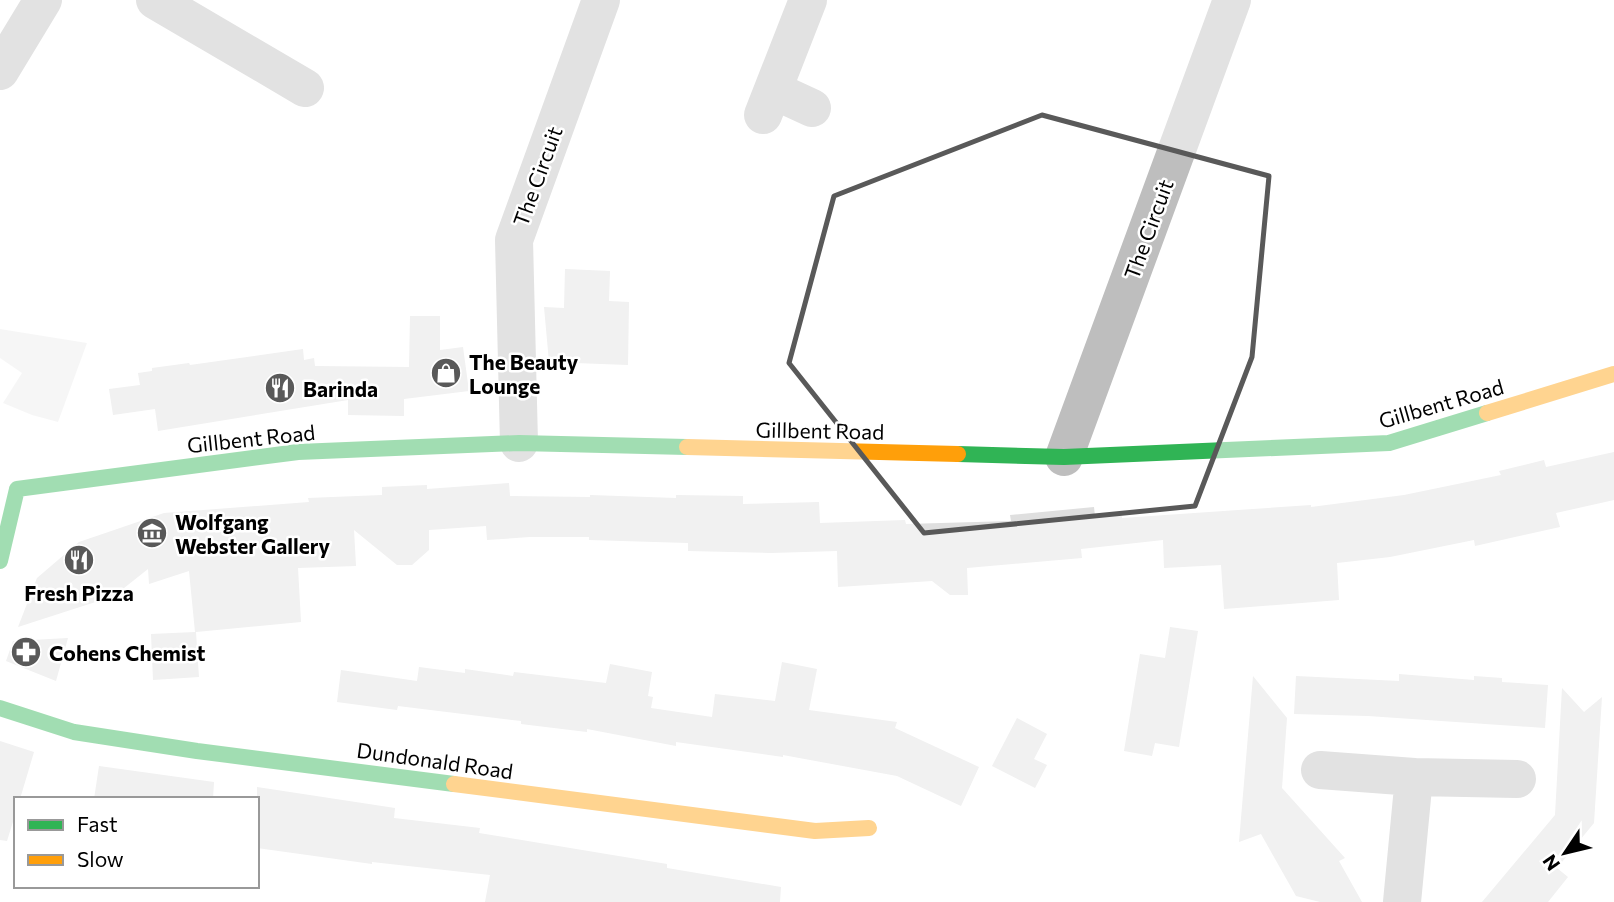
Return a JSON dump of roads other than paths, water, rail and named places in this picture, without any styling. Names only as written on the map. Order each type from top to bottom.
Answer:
[{"type":"street","points":[[0,71],[43,0]]},
{"type":"street","points":[[155,0],[305,88]]},
{"type":"street","name":"The Circuit","points":[[520,443],[514,240],[601,0]]},
{"type":"street","points":[[808,0],[768,103],[812,108]]},
{"type":"street","name":"The Circuit","points":[[1064,457],[1232,0]]},
{"type":"street","name":"Gillbent Road","points":[[0,561],[13,484],[298,452],[520,443],[1064,457],[1389,443],[1614,374]]},
{"type":"street","name":"Dundonald Road","points":[[0,708],[74,732],[197,751],[815,831],[869,828]]},
{"type":"street","points":[[1320,770],[1414,777],[1517,779]]},
{"type":"street","points":[[1402,902],[1414,777]]},
{"type":"place","name":"The Beauty Lounge","points":[[446,373]]},
{"type":"place","name":"Barinda","points":[[280,388]]},
{"type":"place","name":"Wolfgang Webster Gallery","points":[[152,533]]},
{"type":"place","name":"Fresh Pizza","points":[[79,560]]},
{"type":"place","name":"Cohens Chemist","points":[[26,652]]}]
